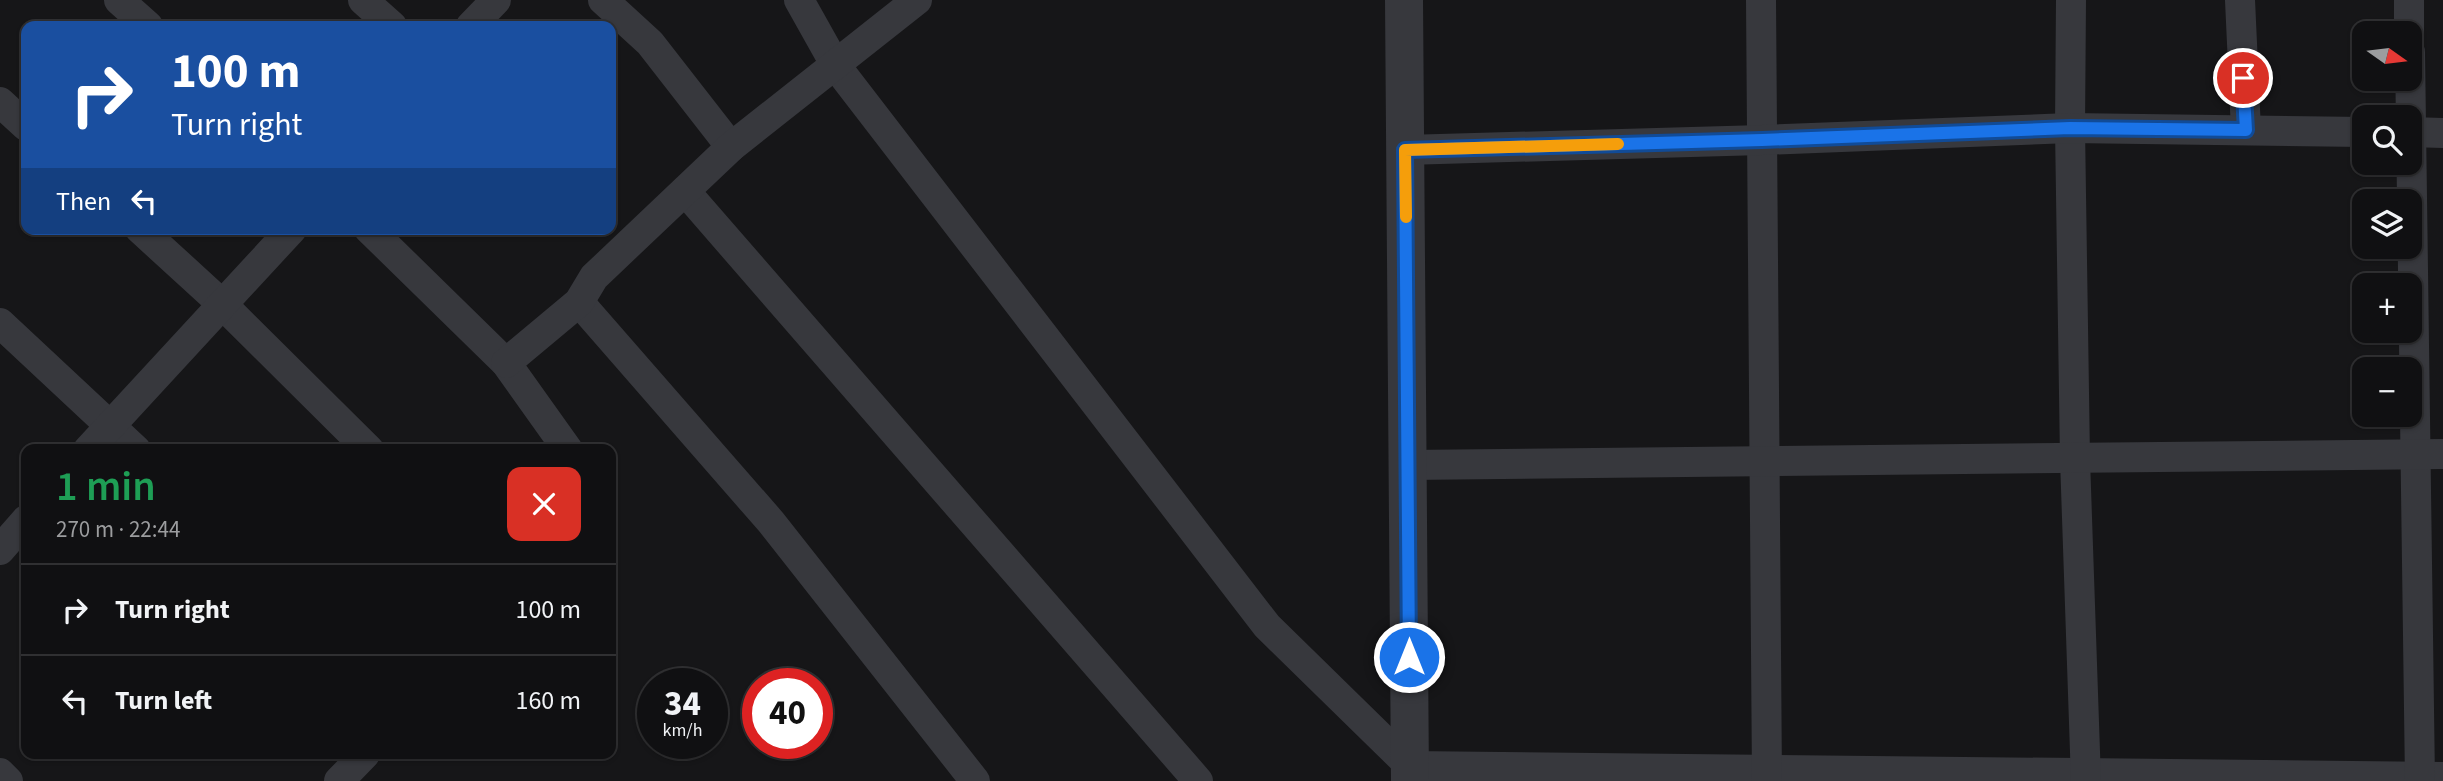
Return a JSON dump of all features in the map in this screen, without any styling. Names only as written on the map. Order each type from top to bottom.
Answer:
[{"type":"street","points":[[119,0],[142,21]]},
{"type":"street","points":[[363,0],[386,21]]},
{"type":"street","points":[[476,21],[496,0]]},
{"type":"street","points":[[603,0],[650,43],[731,147]]},
{"type":"street","points":[[799,0],[835,66],[1267,626],[1410,774],[2428,778],[2429,455],[2413,175]]},
{"type":"street","points":[[506,363],[579,302],[594,277],[731,147],[917,0]]},
{"type":"street","points":[[1404,0],[1410,774]]},
{"type":"street","points":[[1760,0],[1767,776]]},
{"type":"street","points":[[2071,0],[2070,128],[2075,458],[2086,777]]},
{"type":"street","points":[[2240,0],[2246,130]]},
{"type":"street","points":[[2409,0],[2410,21]]},
{"type":"street","points":[[0,102],[21,121]]},
{"type":"street","points":[[1405,150],[2070,128],[2352,132]]},
{"type":"street","points":[[2422,132],[2443,132]]},
{"type":"street","points":[[685,191],[1198,781]]},
{"type":"street","points":[[147,235],[222,304],[363,444]]},
{"type":"street","points":[[93,444],[286,235]]},
{"type":"street","points":[[375,235],[506,363],[564,444]]},
{"type":"street","points":[[579,302],[771,522],[975,781]]},
{"type":"street","points":[[0,323],[130,444]]},
{"type":"street","points":[[1408,465],[2429,455]]},
{"type":"street","points":[[0,550],[21,526]]},
{"type":"street","points":[[340,781],[360,759]]},
{"type":"street","points":[[0,773],[8,781]]},
{"type":"slow traffic","points":[[1406,217],[1405,150],[1618,144]]},
{"type":"route","points":[[1409,657],[1405,150],[2070,128],[2246,130],[2243,78]]}]
